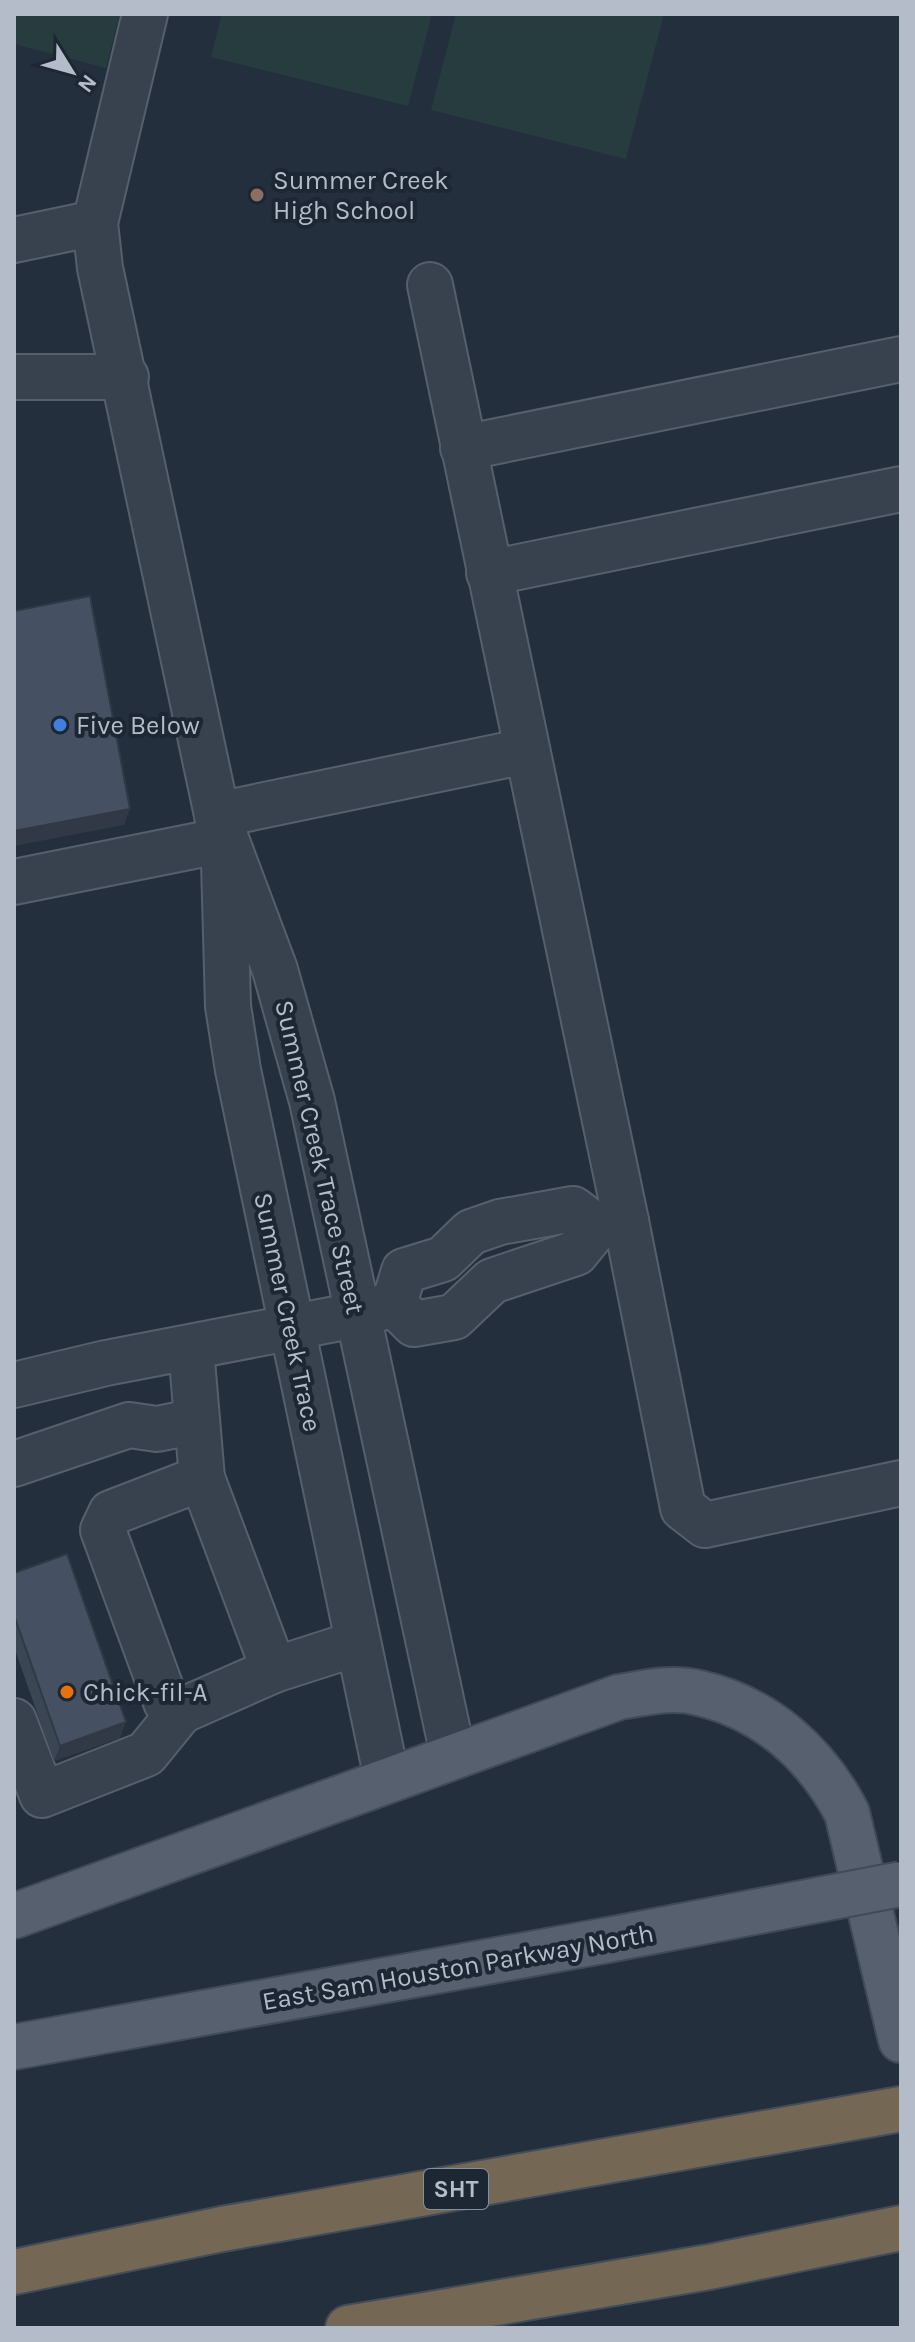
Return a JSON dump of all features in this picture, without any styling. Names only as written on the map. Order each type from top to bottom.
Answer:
[{"type":"highway","name":"SHT","points":[[14,2272],[222,2229],[690,2149],[901,2109]]},
{"type":"highway","points":[[348,2328],[709,2267],[901,2228]]},
{"type":"highway","points":[[14,2245],[222,2229]]},
{"type":"main road","points":[[14,1916],[619,1697],[660,1691],[697,1692],[752,1713],[778,1730],[821,1768],[847,1813],[901,2040]]},
{"type":"main road","name":"East Sam Houston Parkway North","points":[[14,2047],[901,1884]]},
{"type":"street","name":"Summer Creek Trace Street","points":[[145,14],[95,223],[100,268],[126,377],[220,828],[275,970],[375,1310],[453,1755]]},
{"type":"street","points":[[14,240],[95,223]]},
{"type":"street","points":[[430,285],[526,751],[612,1224],[683,1508],[705,1525],[901,1483]]},
{"type":"street","points":[[463,448],[901,359]]},
{"type":"street","points":[[14,377],[126,377]]},
{"type":"street","points":[[489,573],[901,489]]},
{"type":"street","points":[[14,882],[526,751]]},
{"type":"street","name":"Summer Creek Trace","points":[[220,828],[228,1006],[238,1070],[387,1779]]},
{"type":"street","points":[[375,1310],[404,1271],[443,1259],[471,1232],[500,1222],[573,1209],[612,1224]]},
{"type":"street","points":[[14,1385],[106,1363],[191,1349],[375,1310],[414,1324],[454,1317],[492,1281],[576,1253],[612,1224]]},
{"type":"street","points":[[191,1349],[202,1478],[274,1670]]},
{"type":"street","points":[[14,1464],[129,1425],[157,1429],[197,1421]]},
{"type":"street","points":[[181,1711],[166,1702],[103,1530],[111,1513],[202,1478]]},
{"type":"street","points":[[14,1721],[42,1795],[146,1754],[181,1711],[274,1670],[358,1643]]},
{"type":"green space","points":[[14,14],[120,14],[106,68],[14,44]]},
{"type":"green space","points":[[222,14],[432,14],[408,106],[211,57]]},
{"type":"green space","points":[[456,14],[664,14],[626,159],[431,110]]},
{"type":"building","name":"Five Below","points":[[90,596],[130,809],[14,831],[14,611]]},
{"type":"building","name":"Chick-fil-A","points":[[67,1554],[126,1722],[60,1746],[14,1615],[14,1573]]},
{"type":"place","name":"Summer Creek High School","points":[[257,195]]},
{"type":"place","name":"Five Below","points":[[60,725]]},
{"type":"place","name":"Chick-fil-A","points":[[67,1692]]}]
